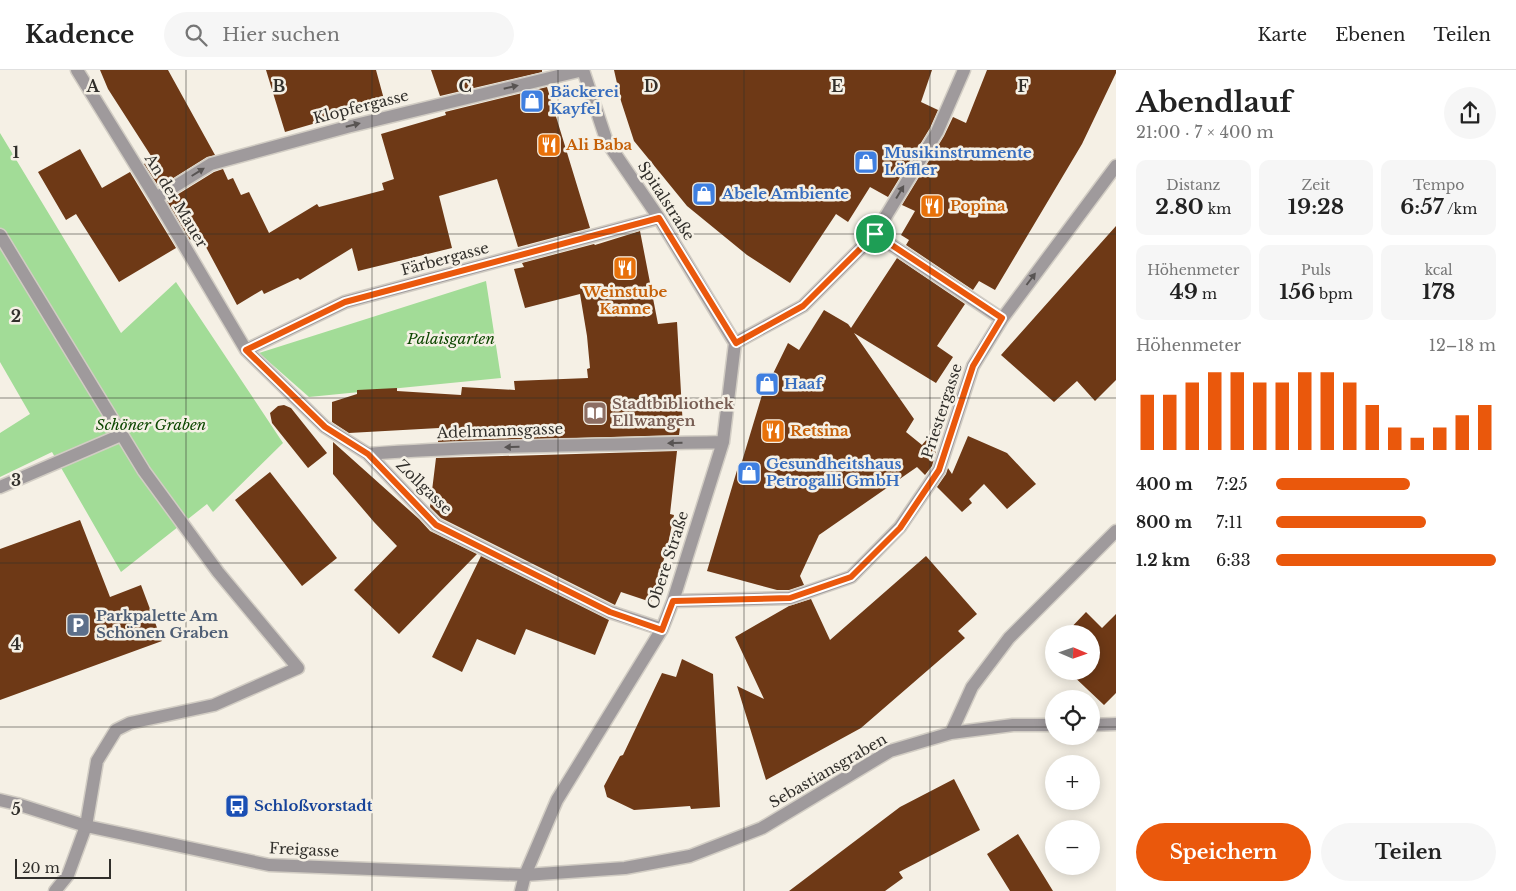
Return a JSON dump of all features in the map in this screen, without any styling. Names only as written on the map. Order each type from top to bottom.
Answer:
[{"type":"street","name":"An der Mauer","points":[[77,70],[246,350]]},
{"type":"street","name":"Klopfergasse","points":[[156,198],[211,164],[347,127],[583,70]]},
{"type":"street","name":"Spitalstraße","points":[[583,70],[607,142],[659,218],[736,343]]},
{"type":"street","points":[[736,343],[803,306],[875,234],[937,132],[964,70]]},
{"type":"street","name":"Priestergasse","points":[[673,601],[790,598],[851,577],[900,528],[939,470],[973,366],[1002,318],[1116,166]]},
{"type":"street","name":"Färbergasse","points":[[246,350],[345,302],[659,218]]},
{"type":"street","points":[[875,234],[1002,318]]},
{"type":"street","points":[[0,235],[144,471],[218,572],[298,668],[214,705],[130,723],[116,730],[98,761],[86,826],[68,875],[55,891]]},
{"type":"street","name":"Obere Straße","points":[[525,875],[557,800],[662,630],[673,601],[723,442],[736,343]]},
{"type":"street","name":"Zollgasse","points":[[246,350],[325,427],[368,454],[436,525],[610,612],[662,630]]},
{"type":"street","points":[[0,487],[121,434]]},
{"type":"street","name":"Adelmannsgasse","points":[[368,454],[492,447],[723,442]]},
{"type":"street","points":[[951,733],[972,687],[1009,638],[1116,531]]},
{"type":"street","points":[[1100,724],[1116,724]]},
{"type":"street","name":"Sebastiansgraben","points":[[525,875],[625,868],[690,856],[762,828],[890,751],[951,733],[1013,725],[1045,725]]},
{"type":"street","name":"Freigasse","points":[[0,800],[86,826],[269,865],[525,875]]},
{"type":"street","points":[[521,891],[525,875]]},
{"type":"green space","name":"Schöner Graben","points":[[0,133],[121,333],[176,282],[283,443],[213,512],[207,504],[121,572],[52,452],[0,477],[0,433],[30,414],[0,362]]},
{"type":"green space","name":"Palaisgarten","points":[[486,281],[501,378],[309,397],[259,353]]},
{"type":"building","points":[[100,70],[168,70],[215,155],[207,157],[159,187],[144,164],[153,159],[108,89]]},
{"type":"building","points":[[266,70],[376,70],[385,103],[285,132]]},
{"type":"building","points":[[431,70],[542,70],[542,72],[440,96]]},
{"type":"building","points":[[614,70],[932,70],[921,102],[938,110],[930,128],[888,197],[870,187],[848,222],[836,214],[790,283],[747,255],[687,206],[634,141],[621,101]]},
{"type":"building","points":[[987,70],[1116,70],[1116,73],[1082,144],[995,290],[979,281],[973,290],[906,245],[909,240],[901,235],[915,211],[902,205],[944,136],[953,117],[966,123]]},
{"type":"building","points":[[547,87],[590,228],[518,247],[497,179],[439,196],[452,248],[358,271],[352,248],[300,280],[298,278],[264,294],[262,290],[237,305],[199,234],[190,240],[167,201],[214,172],[223,169],[228,180],[233,178],[241,195],[249,192],[269,233],[317,204],[319,207],[384,190],[382,183],[394,179],[381,134],[446,115],[445,112]]},
{"type":"building","points":[[80,149],[102,188],[130,172],[176,248],[119,282],[76,214],[66,220],[38,172]]},
{"type":"building","points":[[1116,226],[1116,380],[1095,401],[1077,381],[1054,402],[1001,355]]},
{"type":"building","points":[[640,231],[658,324],[677,322],[683,428],[680,428],[679,435],[438,442],[439,428],[349,433],[332,422],[332,402],[357,394],[357,390],[397,388],[397,391],[461,395],[462,387],[515,390],[514,381],[588,378],[587,369],[590,368],[587,336],[580,294],[525,308],[514,269],[524,267],[522,263],[595,245]]},
{"type":"building","points":[[897,258],[965,304],[937,346],[953,357],[936,383],[854,333],[914,419],[906,432],[922,445],[927,439],[936,452],[932,466],[925,475],[917,467],[819,535],[800,576],[804,585],[789,590],[777,590],[707,571],[765,385],[767,386],[788,343],[799,350],[824,310],[848,324],[851,328]]},
{"type":"building","points":[[284,405],[291,408],[327,453],[308,468],[272,423],[270,413],[278,406]]},
{"type":"building","points":[[968,436],[1007,453],[1036,484],[1007,509],[984,484],[969,499],[972,503],[962,512],[937,487],[948,468],[952,474]]},
{"type":"building","points":[[333,442],[430,531],[477,554],[399,634],[354,590],[397,546],[333,474]]},
{"type":"building","points":[[677,451],[670,514],[674,515],[667,549],[651,602],[621,592],[615,605],[441,518],[430,507],[436,458]]},
{"type":"building","points":[[270,472],[337,558],[302,586],[235,500]]},
{"type":"building","name":"Parkpalette Am Schönen Graben","points":[[80,520],[110,597],[141,585],[162,641],[0,700],[0,549]]},
{"type":"building","points":[[481,556],[609,620],[595,655],[526,629],[515,655],[477,639],[462,672],[432,657]]},
{"type":"building","points":[[926,556],[977,614],[958,631],[965,638],[861,728],[766,780],[737,686],[764,699],[735,637],[789,606],[811,599],[830,640]]},
{"type":"building","points":[[1086,612],[1099,625],[1074,625]]},
{"type":"building","points":[[1116,614],[1116,693],[1104,705],[1100,701],[1100,690],[1088,690],[1078,680],[1100,680],[1100,626],[1102,628]]},
{"type":"building","points":[[682,659],[713,674],[720,807],[691,809],[690,806],[634,810],[607,797],[604,786],[620,756],[623,755],[662,673],[676,677]]},
{"type":"building","points":[[954,779],[980,830],[899,872],[903,878],[885,891],[789,891],[900,807]]},
{"type":"building","points":[[1018,834],[1053,891],[1010,891],[987,854]]},
{"type":"place","name":"Bäckerei Kayfel","points":[[532,101]]},
{"type":"place","name":"Ali Baba","points":[[549,145]]},
{"type":"place","name":"Musikinstrumente Löffler","points":[[866,162]]},
{"type":"place","name":"Abele Ambiente","points":[[704,194]]},
{"type":"place","name":"Popina","points":[[932,206]]},
{"type":"place","name":"Weinstube Kanne","points":[[625,268]]},
{"type":"place","name":"Haaf","points":[[767,384]]},
{"type":"place","name":"Stadtbibliothek Ellwangen","points":[[595,413]]},
{"type":"place","name":"Retsina","points":[[773,431]]},
{"type":"place","name":"Gesundheitshaus Petrogalli GmbH","points":[[749,473]]},
{"type":"place","name":"Parkpalette Am Schönen Graben","points":[[78,625]]},
{"type":"place","name":"Schloßvorstadt","points":[[237,806]]},
{"type":"route","points":[[659,218],[736,343],[803,306],[875,234],[1002,318],[973,366],[939,470],[900,528],[851,577],[790,598],[673,601],[662,630],[610,612],[436,525],[368,454],[325,427],[246,350],[345,302],[659,218]]}]
